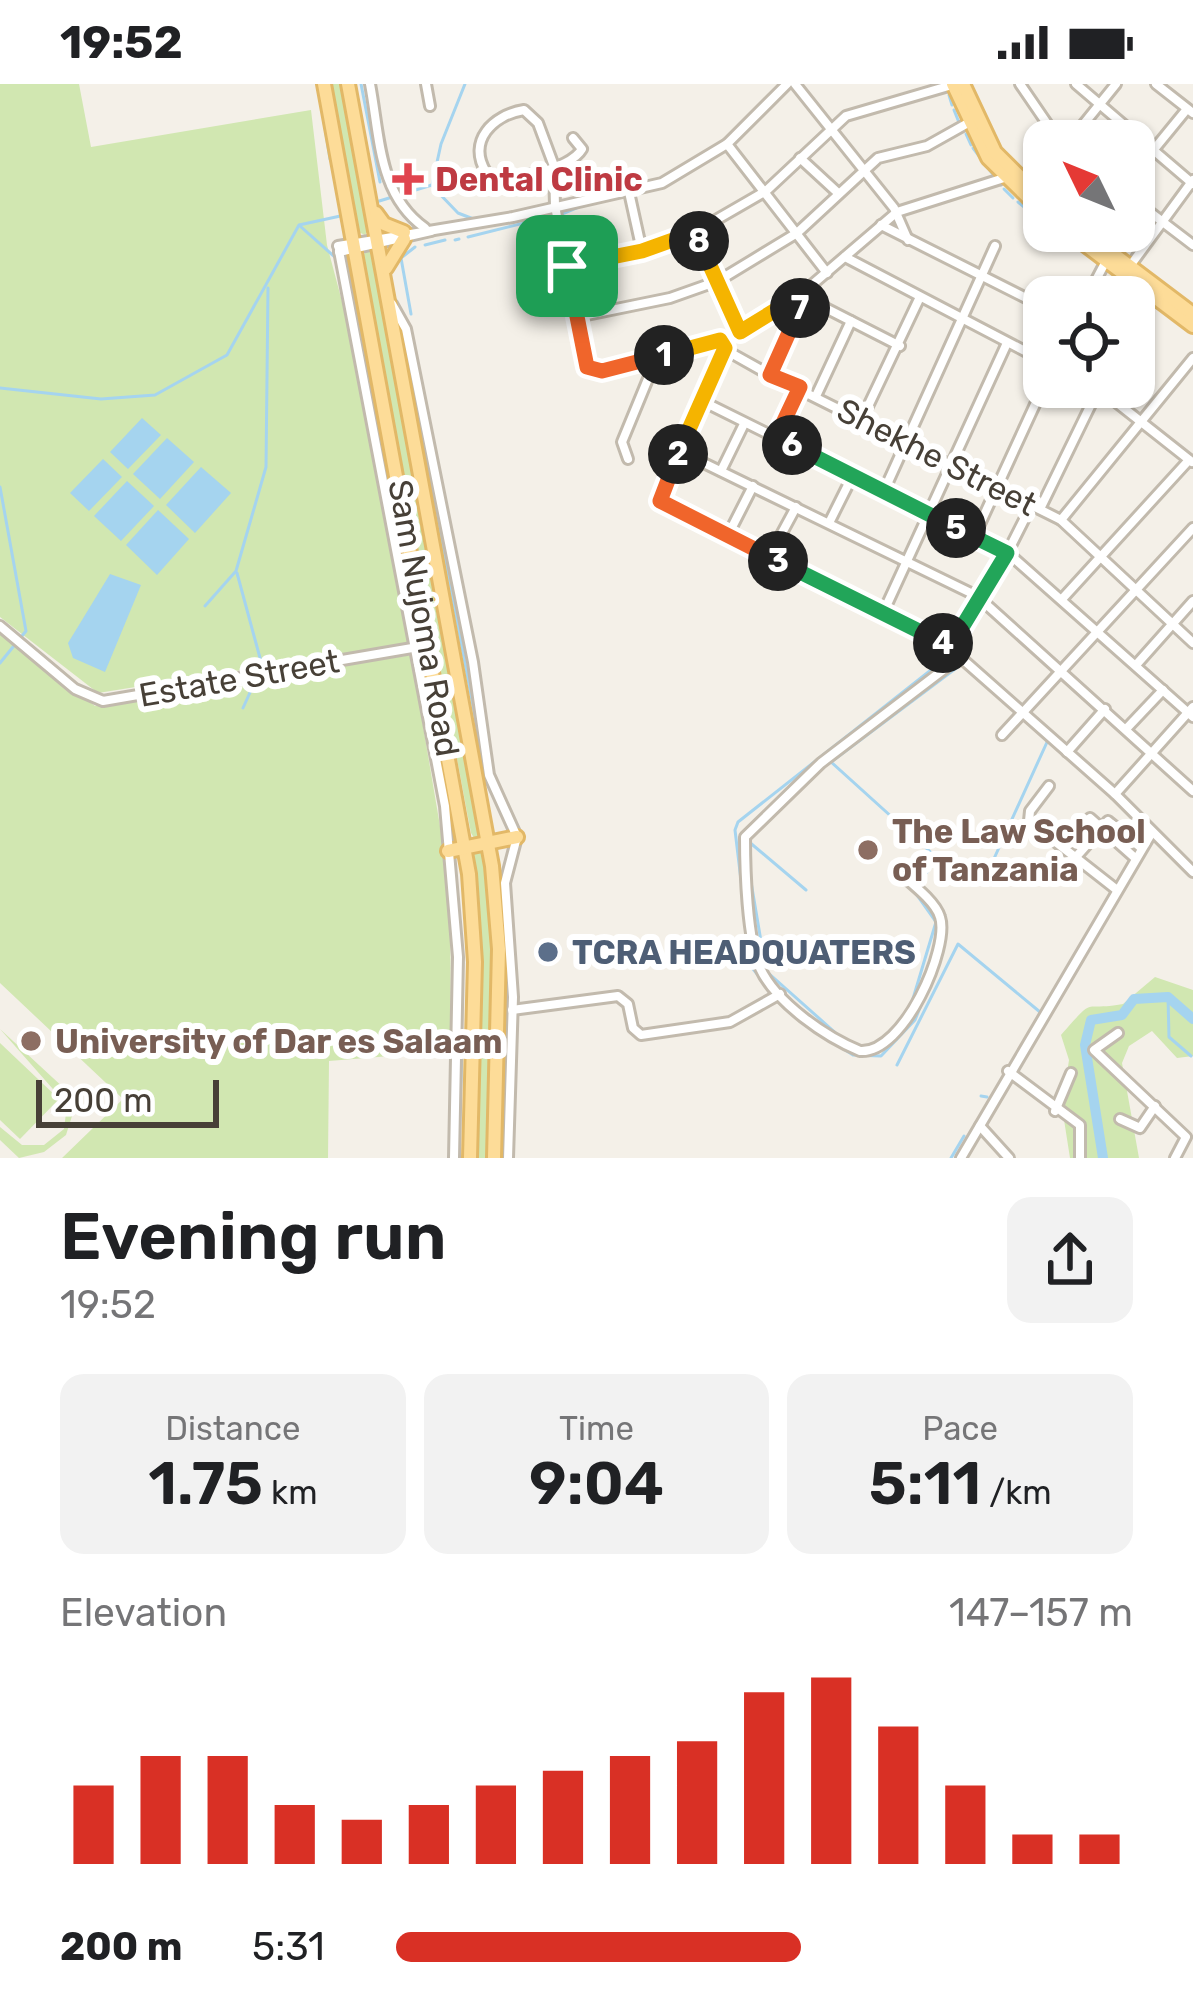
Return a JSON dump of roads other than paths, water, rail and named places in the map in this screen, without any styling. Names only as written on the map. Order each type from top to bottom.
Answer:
[{"type":"main road","name":"Sam Nujoma Road","points":[[324,84],[423,646],[465,848],[475,962],[470,1158]]},
{"type":"main road","name":"Sam Nujoma Road","points":[[348,84],[489,842],[499,949],[494,1158]]},
{"type":"main road","points":[[956,84],[968,123],[1004,178],[1023,195]]},
{"type":"main road","points":[[956,84],[995,152],[1023,180]]},
{"type":"main road","points":[[372,207],[384,224],[404,235],[389,256],[385,275]]},
{"type":"main road","points":[[1096,252],[1193,314]]},
{"type":"main road","points":[[1107,252],[1193,326]]},
{"type":"main road","points":[[448,851],[518,837]]},
{"type":"street","points":[[370,84],[390,190],[429,229]]},
{"type":"street","points":[[426,84],[430,106]]},
{"type":"street","points":[[454,1158],[458,957],[423,646],[339,250],[629,192],[674,178],[727,144],[775,88],[791,84],[897,212],[908,240]]},
{"type":"street","points":[[567,266],[642,251],[695,232],[766,191],[829,129],[857,111],[956,84]]},
{"type":"street","points":[[1020,84],[1045,120]]},
{"type":"street","points":[[1076,84],[1113,120]]},
{"type":"street","points":[[1086,120],[1117,84]]},
{"type":"street","points":[[1155,149],[1190,111],[1156,84]]},
{"type":"street","points":[[573,138],[581,153],[554,166],[494,177],[479,160],[480,140],[502,116],[528,112],[554,166],[555,206],[585,362],[592,371],[723,344],[800,295],[897,212],[1004,178]]},
{"type":"street","points":[[577,317],[670,298],[718,281],[797,233],[861,170],[886,154],[927,146],[968,123]]},
{"type":"street","points":[[727,144],[827,273]]},
{"type":"street","points":[[1128,276],[1192,182],[1155,156]]},
{"type":"street","points":[[800,158],[838,193]]},
{"type":"street","points":[[629,192],[642,251]]},
{"type":"street","points":[[1155,216],[1193,245]]},
{"type":"street","points":[[881,224],[1023,297]]},
{"type":"street","points":[[695,232],[740,332]]},
{"type":"street","points":[[883,493],[985,278],[995,246]]},
{"type":"street","points":[[845,257],[1023,351]]},
{"type":"street","points":[[1098,276],[1107,260]]},
{"type":"street","points":[[800,295],[900,346]]},
{"type":"street","points":[[770,375],[796,326],[800,295]]},
{"type":"street","points":[[861,421],[919,299]]},
{"type":"street","points":[[390,303],[406,328],[473,662],[489,775],[518,837],[505,883],[512,1010],[508,1158]]},
{"type":"street","points":[[816,396],[852,321]]},
{"type":"street","points":[[883,613],[1007,343]]},
{"type":"street","points":[[723,344],[660,501],[950,647],[1115,794],[1193,872]]},
{"type":"street","name":"Shekhe Street","points":[[723,344],[770,375],[1061,520],[1193,643]]},
{"type":"street","points":[[628,459],[622,442],[657,357]]},
{"type":"street","points":[[1061,520],[1193,358]]},
{"type":"street","points":[[775,440],[800,387]]},
{"type":"street","points":[[702,401],[1007,553],[1192,713],[1115,794]]},
{"type":"street","points":[[974,537],[1034,408]]},
{"type":"street","points":[[950,647],[1036,506],[1087,408]]},
{"type":"street","points":[[1063,598],[1191,461],[1127,408]]},
{"type":"street","points":[[721,471],[744,424]]},
{"type":"street","points":[[680,452],[980,598],[1193,791]]},
{"type":"street","points":[[829,523],[851,479]]},
{"type":"street","points":[[727,537],[753,486]]},
{"type":"street","points":[[769,557],[796,507]]},
{"type":"street","points":[[1002,735],[1193,528]]},
{"type":"street","points":[[1136,665],[1193,601]]},
{"type":"street","name":"Estate Street","points":[[0,626],[75,689],[103,701],[423,646]]},
{"type":"street","points":[[895,869],[939,913],[941,927],[914,1012],[887,1045],[872,1052],[846,1045],[780,994],[756,956],[747,831],[821,764],[960,657]]},
{"type":"street","points":[[1126,728],[1163,690]]},
{"type":"street","points":[[1067,752],[1105,709]]},
{"type":"street","points":[[1049,786],[1030,811],[1029,821],[1117,890]]},
{"type":"street","points":[[1090,818],[1135,857]]},
{"type":"street","points":[[1076,858],[1108,821],[1140,847]]},
{"type":"street","points":[[961,1158],[1151,834]]},
{"type":"street","points":[[512,1010],[618,996],[628,1004],[633,1028],[641,1035],[730,1022],[780,994]]},
{"type":"street","points":[[1118,1033],[1094,1050],[1187,1138],[1175,1158]]},
{"type":"street","points":[[1008,1071],[1055,1111],[1080,1125],[1080,1158]]},
{"type":"street","points":[[1055,1111],[1071,1073]]},
{"type":"street","points":[[1120,1119],[1140,1127],[1155,1106]]},
{"type":"street","points":[[980,1126],[1010,1158]]},
{"type":"water","points":[[142,418],[161,435],[128,469],[110,452]]},
{"type":"water","points":[[167,438],[194,462],[160,499],[133,474]]},
{"type":"water","points":[[103,459],[122,477],[89,511],[70,493]]},
{"type":"water","points":[[201,467],[231,493],[195,533],[166,505]]},
{"type":"water","points":[[127,481],[154,506],[121,541],[94,516]]},
{"type":"water","points":[[158,510],[189,539],[157,575],[126,545]]},
{"type":"water","points":[[110,574],[141,585],[105,672],[73,658],[68,643]]},
{"type":"waterway","points":[[318,84],[330,159]]},
{"type":"waterway","points":[[361,84],[380,182]]},
{"type":"waterway","points":[[376,202],[432,185],[441,144],[465,84]]},
{"type":"waterway","points":[[949,95],[952,105]]},
{"type":"waterway","points":[[954,110],[958,120]]},
{"type":"waterway","points":[[966,134],[971,145]]},
{"type":"waterway","points":[[973,148],[1001,185]]},
{"type":"waterway","points":[[671,182],[709,159]]},
{"type":"waterway","points":[[433,187],[458,213],[476,220]]},
{"type":"waterway","points":[[1004,189],[1013,198]]},
{"type":"waterway","points":[[1018,202],[1023,206]]},
{"type":"waterway","points":[[562,214],[588,203]]},
{"type":"waterway","points":[[0,388],[101,399],[155,395],[227,355],[299,225],[345,215]]},
{"type":"waterway","points":[[468,237],[552,216]]},
{"type":"waterway","points":[[300,226],[337,259]]},
{"type":"waterway","points":[[455,240],[459,239]]},
{"type":"waterway","points":[[425,245],[445,240]]},
{"type":"waterway","points":[[411,314],[401,258],[415,247]]},
{"type":"waterway","points":[[205,606],[236,571],[266,467],[268,288]]},
{"type":"waterway","points":[[1162,311],[1174,319]]},
{"type":"waterway","points":[[402,326],[484,765]]},
{"type":"waterway","points":[[0,487],[26,631],[0,663]]},
{"type":"waterway","points":[[237,573],[263,669]]},
{"type":"waterway","points":[[775,996],[753,969],[750,955],[735,830],[738,822],[950,655]]},
{"type":"waterway","points":[[936,857],[831,762],[959,666]]},
{"type":"waterway","points":[[243,708],[257,677]]},
{"type":"waterway","points":[[918,884],[937,858],[964,876],[980,873],[992,863],[1048,740]]},
{"type":"waterway","points":[[748,841],[806,890]]},
{"type":"waterway","points":[[749,870],[766,971],[839,1036]]},
{"type":"waterway","points":[[912,1002],[936,922],[914,891]]},
{"type":"waterway","points":[[930,895],[945,916],[944,934]]},
{"type":"waterway","points":[[897,1065],[958,944],[1040,1012]]},
{"type":"waterway","points":[[814,1030],[853,1055],[881,1056],[915,1020],[930,983]]},
{"type":"waterway","points":[[1168,997],[1169,1037],[1191,1056]]},
{"type":"waterway","points":[[1103,1158],[1085,1045],[1091,1020],[1122,1015],[1134,999],[1168,997],[1193,1019]]},
{"type":"waterway","points":[[458,1158],[462,1051]]},
{"type":"waterway","points":[[981,1096],[987,1097]]},
{"type":"waterway","points":[[951,1158],[964,1136]]},
{"type":"place","name":"Dental Clinic","points":[[408,179]]},
{"type":"place","name":"The Law School of Tanzania","points":[[868,850]]},
{"type":"place","name":"TCRA HEADQUATERS","points":[[548,952]]},
{"type":"place","name":"University of Dar es Salaam","points":[[31,1041]]}]
